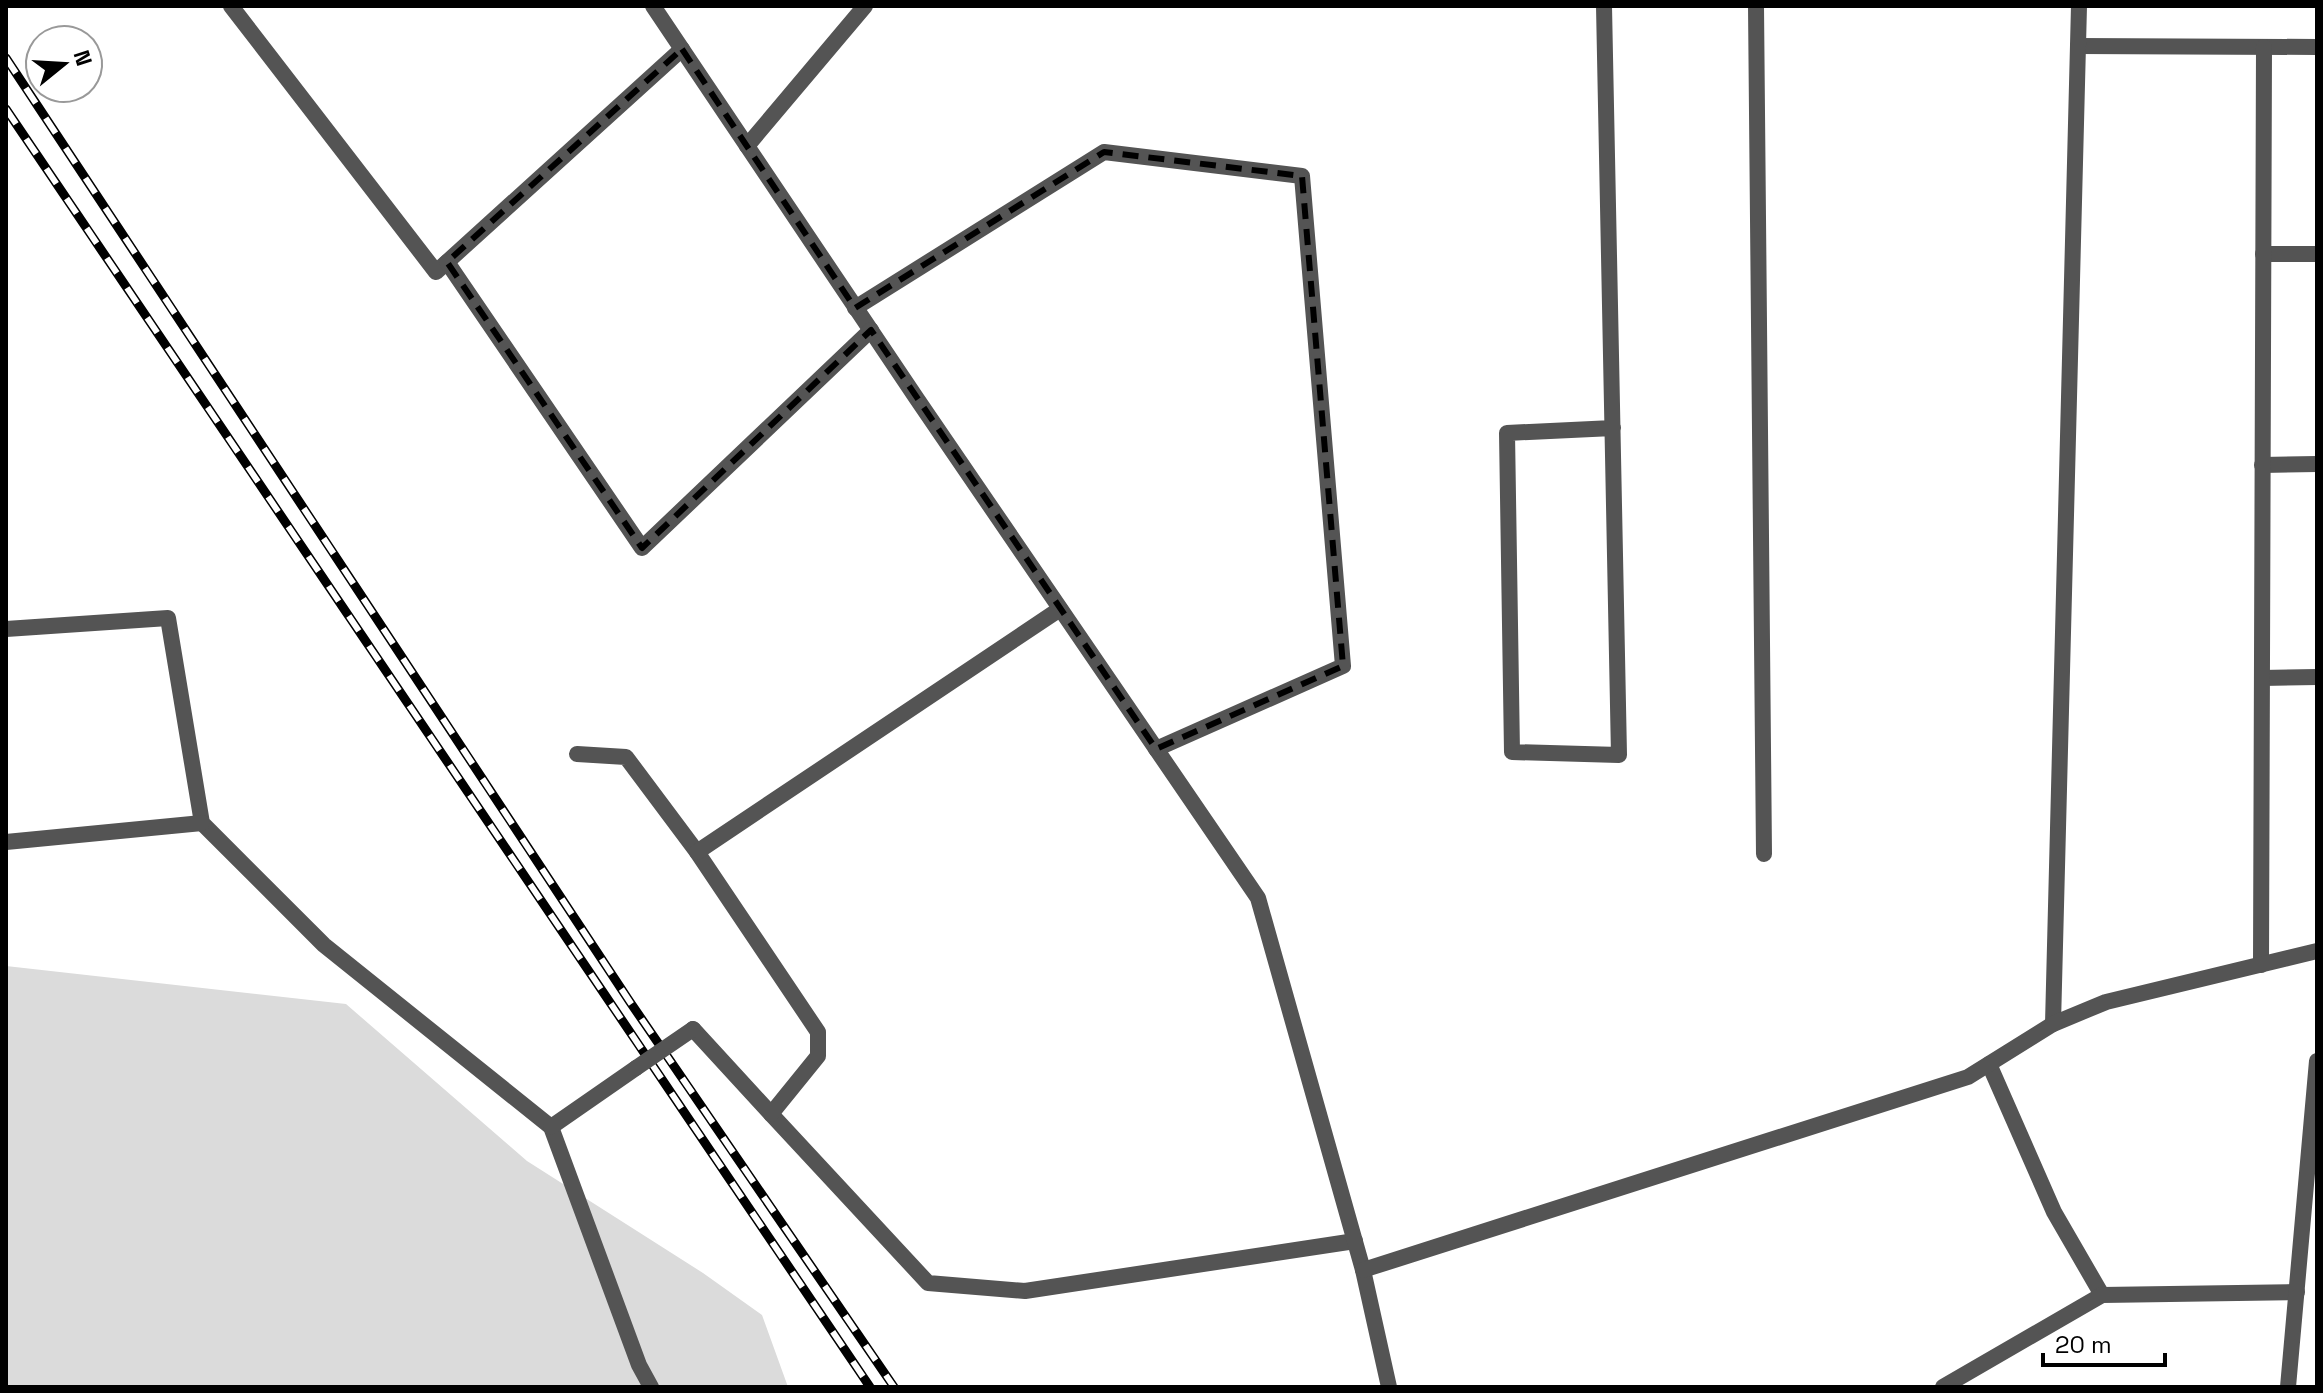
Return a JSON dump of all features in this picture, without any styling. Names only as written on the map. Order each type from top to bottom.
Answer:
[{"type":"street","points":[[231,6],[436,272],[682,49]]},
{"type":"street","points":[[653,6],[1258,898],[1363,1270],[1389,1387]]},
{"type":"street","points":[[747,146],[865,6]]},
{"type":"street","points":[[1604,6],[1613,428],[1619,755],[1512,752],[1507,433],[1613,428]]},
{"type":"street","points":[[1756,6],[1764,854]]},
{"type":"street","points":[[2053,1024],[2079,6]]},
{"type":"street","points":[[2078,46],[2317,47]]},
{"type":"street","points":[[2261,965],[2264,47]]},
{"type":"street","points":[[855,308],[1104,152],[1302,176],[1343,666],[1156,749]]},
{"type":"street","points":[[2263,254],[2317,254]]},
{"type":"street","points":[[447,262],[642,548],[871,330]]},
{"type":"street","points":[[2262,465],[2317,464]]},
{"type":"street","points":[[697,852],[1060,609]]},
{"type":"street","points":[[6,629],[168,618],[202,823],[324,945],[551,1127],[639,1365],[651,1387]]},
{"type":"street","points":[[2262,678],[2317,677]]},
{"type":"street","points":[[577,754],[626,757],[697,852],[818,1032],[818,1056],[771,1114]]},
{"type":"street","points":[[6,842],[202,823]]},
{"type":"street","points":[[1363,1270],[1968,1077],[2053,1024],[2106,1002],[2317,951]]},
{"type":"street","points":[[551,1127],[693,1029],[928,1283],[1025,1291],[1355,1241]]},
{"type":"street","points":[[2288,1387],[2317,1061]]},
{"type":"street","points":[[1989,1064],[2054,1212],[2102,1295]]},
{"type":"street","points":[[1943,1387],[2102,1295],[2297,1292]]},
{"type":"highlighted area","points":[[682,49],[855,308],[1104,152],[1302,176],[1343,666],[1156,749],[871,330],[642,548],[447,262]]},
{"type":"shaded area","points":[[6,966],[346,1004],[527,1161],[703,1273],[762,1315],[788,1387],[6,1387]]},
{"type":"railway","points":[[6,58],[630,1002],[894,1387]]},
{"type":"railway","points":[[6,109],[870,1387]]}]
